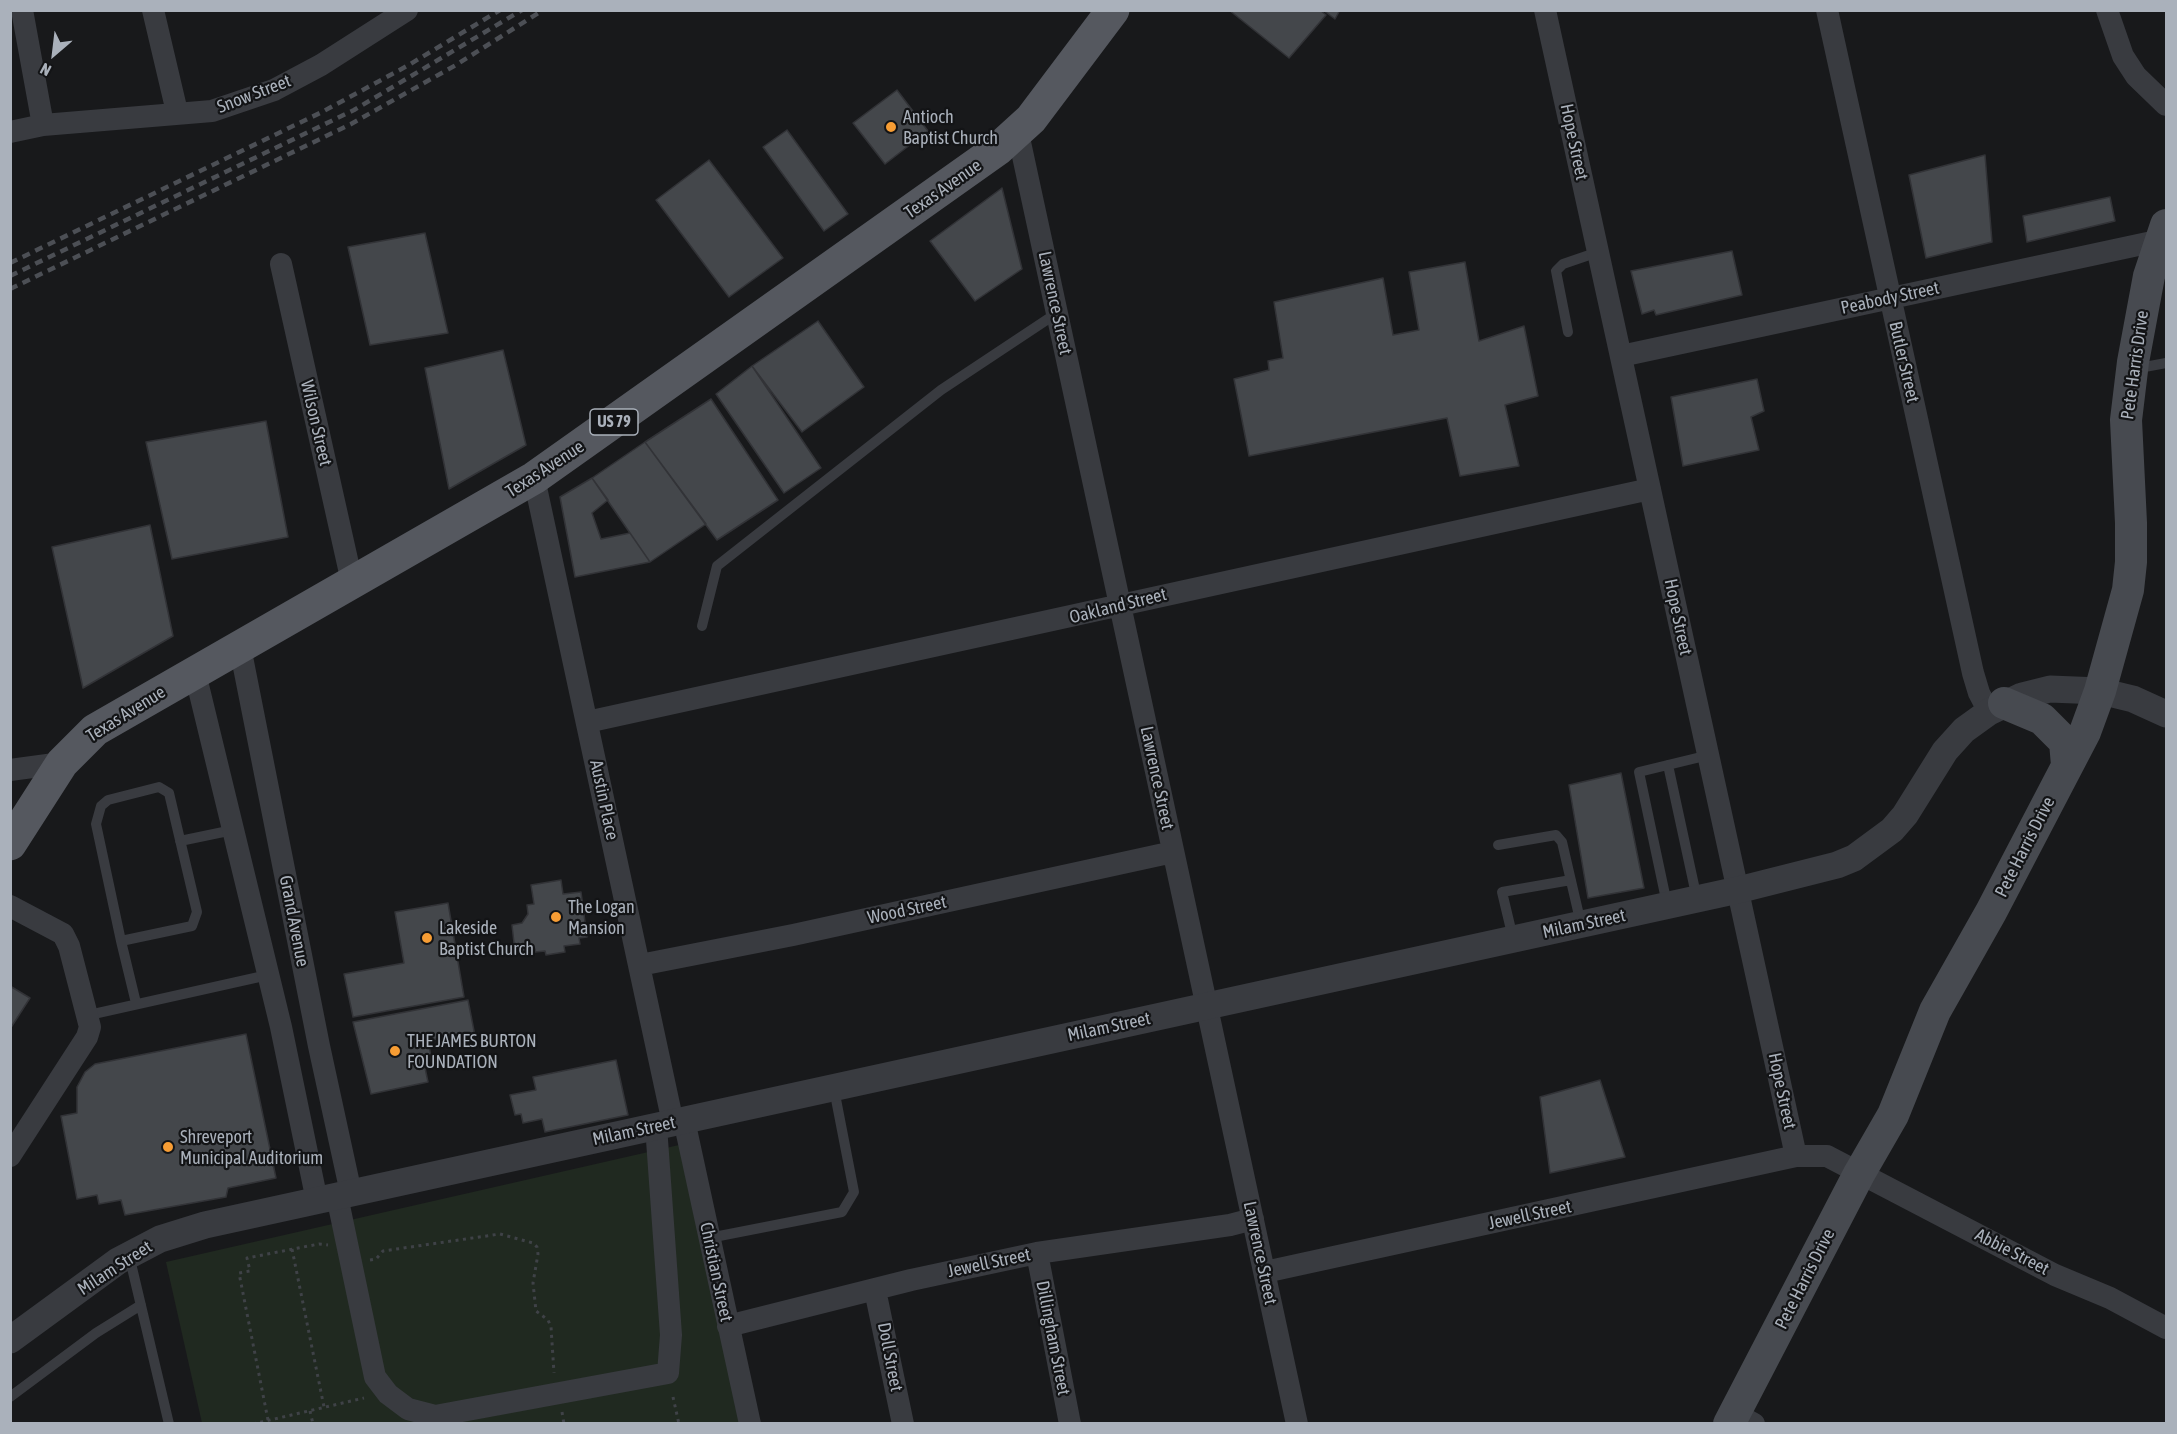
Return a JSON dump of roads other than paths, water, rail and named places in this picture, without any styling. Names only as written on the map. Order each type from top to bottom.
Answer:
[{"type":"main road","name":"Texas Avenue","points":[[10,844],[62,764],[94,730],[534,478],[1018,133],[1113,10]]},
{"type":"main road","name":"Pete Harris Drive","points":[[1739,1420],[1859,1174],[1893,1115],[1935,1011],[1991,912],[2085,732],[2100,691],[2128,590],[2132,523],[2126,420],[2149,276],[2164,234]]},
{"type":"main road","points":[[1996,708],[2042,719],[2065,742],[2067,765]]},
{"type":"street","points":[[22,10],[44,125]]},
{"type":"street","points":[[153,10],[177,112]]},
{"type":"street","name":"Snow Street","points":[[10,132],[44,125],[177,112],[212,111],[274,90],[344,52],[407,10]]},
{"type":"street","name":"Hope Street","points":[[1545,10],[1796,1156]]},
{"type":"street","name":"Butler Street","points":[[1827,10],[1973,673],[1978,693],[1996,708]]},
{"type":"street","points":[[2107,10],[2123,56],[2136,76],[2166,105]]},
{"type":"street","name":"Lawrence Street","points":[[1018,133],[1297,1424]]},
{"type":"street","name":"Peabody Street","points":[[1621,356],[1890,298],[2164,234]]},
{"type":"street","name":"Wilson Street","points":[[281,264],[352,582]]},
{"type":"street","name":"Austin Place","points":[[534,478],[640,965],[671,1123]]},
{"type":"street","name":"Oakland Street","points":[[587,722],[1650,489]]},
{"type":"street","name":"Grand Avenue","points":[[240,647],[316,1035],[335,1197]]},
{"type":"street","name":"Grand Avenue","points":[[195,672],[268,975],[335,1197]]},
{"type":"street","name":"Milam Street","points":[[10,1340],[129,1255],[182,1231],[1667,906],[1837,865],[1878,842],[1905,815],[1945,751],[1964,730],[1996,708],[2050,689],[2100,691],[2133,699],[2166,714]]},
{"type":"street","points":[[10,770],[62,764]]},
{"type":"street","name":"Wood Street","points":[[640,965],[793,935],[1173,852]]},
{"type":"street","points":[[10,906],[63,934],[69,946],[90,1027],[87,1037],[10,1156]]},
{"type":"street","points":[[335,1197],[375,1377],[388,1394],[408,1409],[435,1416],[668,1373],[671,1335],[671,1123]]},
{"type":"street","name":"Christian Street","points":[[671,1123],[709,1238],[750,1424]]},
{"type":"street","points":[[1796,1156],[1827,1156],[1859,1174]]},
{"type":"street","name":"Jewell Street","points":[[1265,1272],[1796,1156]]},
{"type":"street","name":"Abbie Street","points":[[1859,1174],[2055,1275],[2110,1298],[2166,1328]]},
{"type":"street","name":"Jewell Street","points":[[728,1326],[1037,1253],[1230,1226],[1253,1219]]},
{"type":"street","name":"Dillingham Street","points":[[1037,1253],[1070,1424]]},
{"type":"street","name":"Doll Street","points":[[875,1290],[903,1424]]},
{"type":"lane","points":[[1568,332],[1556,271],[1575,259],[1598,252]]},
{"type":"lane","points":[[702,626],[717,566],[941,390],[1057,313]]},
{"type":"lane","points":[[2133,369],[2166,363]]},
{"type":"lane","points":[[1667,906],[1639,772],[1709,755]]},
{"type":"lane","points":[[1668,765],[1697,899]]},
{"type":"lane","points":[[122,941],[192,926],[197,912],[169,793],[159,787],[108,800],[101,806],[96,824],[122,941],[136,1003]]},
{"type":"lane","points":[[180,841],[233,830]]},
{"type":"lane","points":[[1498,845],[1556,835],[1562,843],[1581,924]]},
{"type":"lane","points":[[1513,939],[1502,892],[1571,880]]},
{"type":"lane","points":[[88,1015],[268,975]]},
{"type":"lane","points":[[709,1238],[842,1212],[854,1192],[834,1088]]},
{"type":"lane","points":[[129,1255],[169,1424]]},
{"type":"lane","points":[[10,1397],[96,1333],[141,1305]]},
{"type":"railway","points":[[10,263],[322,112],[407,66],[500,10]]},
{"type":"railway","points":[[10,276],[354,110],[522,10]]},
{"type":"railway","points":[[10,289],[351,124],[456,65],[543,10]]},
{"type":"place","name":"Antioch Baptist Church","points":[[891,127]]},
{"type":"place","name":"The Logan Mansion","points":[[556,917]]},
{"type":"place","name":"Lakeside Baptist Church","points":[[427,938]]},
{"type":"place","name":"THE JAMES BURTON FOUNDATION","points":[[395,1051]]},
{"type":"place","name":"Shreveport Municipal Auditorium","points":[[168,1147]]}]
